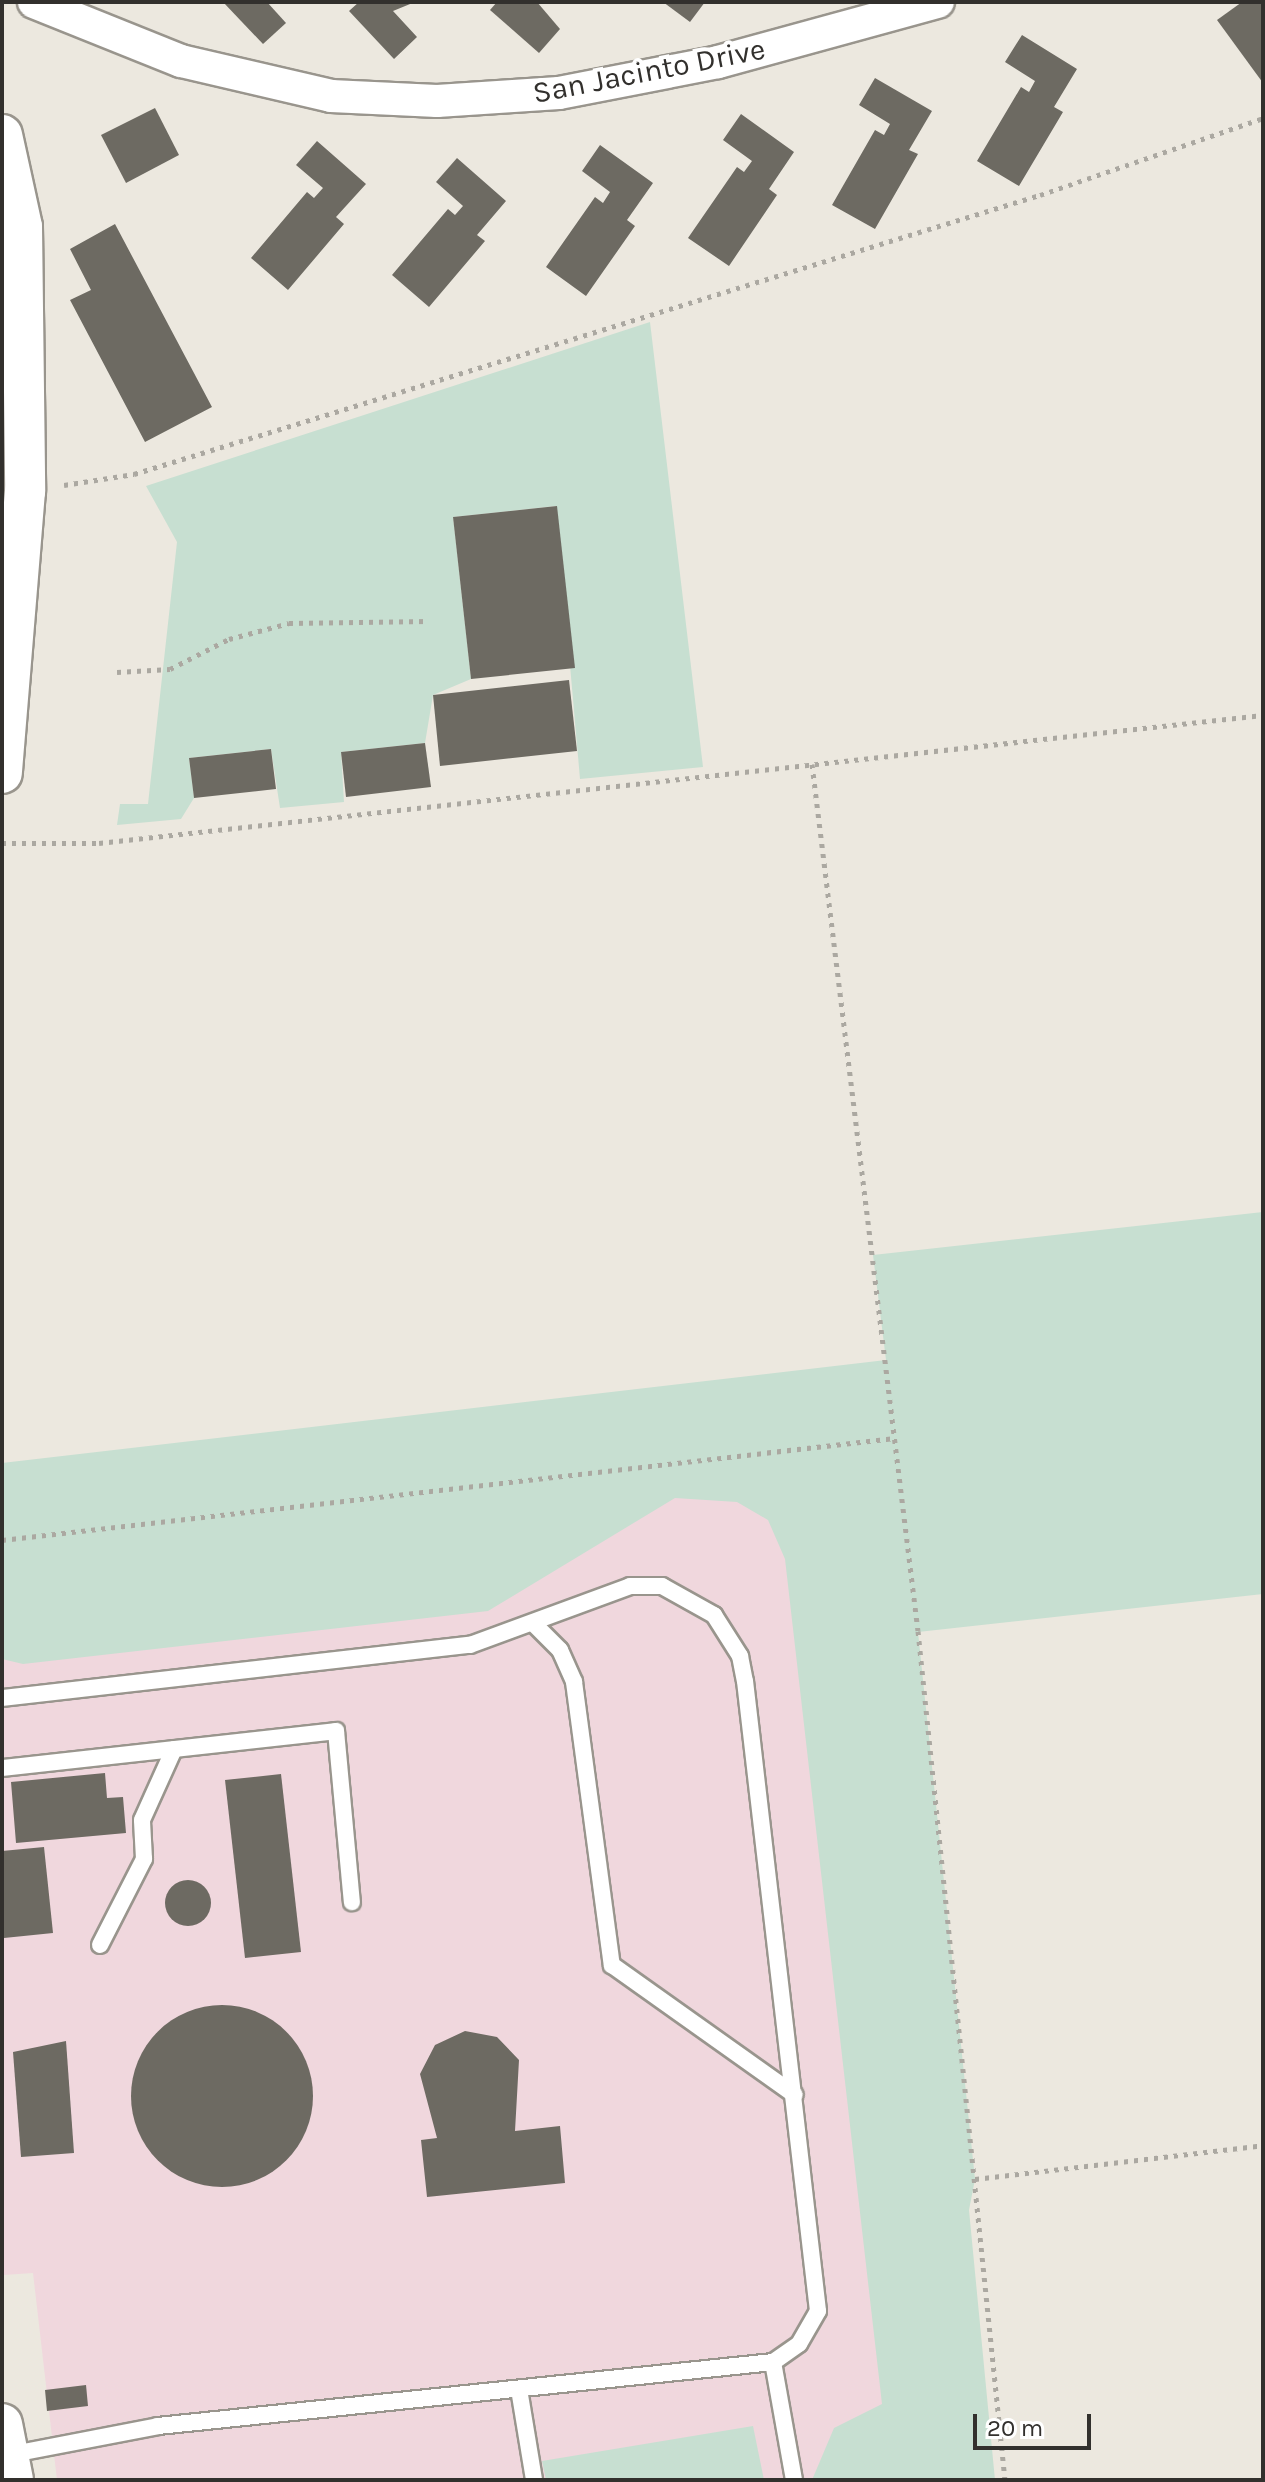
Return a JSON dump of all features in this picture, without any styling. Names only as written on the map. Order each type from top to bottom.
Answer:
[{"type":"street","name":"San Jacinto Drive","points":[[34,2],[181,61],[331,96],[437,101],[559,93],[718,62],[938,2]]},
{"type":"street","points":[[2,135],[22,227],[25,491],[2,773]]},
{"type":"lane","points":[[2,1698],[470,1645],[535,1625],[598,1592],[662,1586],[690,1596],[730,1636],[745,1681],[818,2311],[799,2344],[773,2362],[158,2426],[8,2453]]},
{"type":"lane","points":[[535,1625],[560,1650],[574,1682],[612,1965],[795,2095]]},
{"type":"lane","points":[[2,1768],[336,1731],[352,1902]]},
{"type":"lane","points":[[100,1945],[144,1859],[142,1820],[174,1749]]},
{"type":"lane","points":[[773,2362],[794,2480]]},
{"type":"lane","points":[[519,2389],[534,2480]]},
{"type":"path","points":[[25,491],[134,474],[1040,195],[1263,118]]},
{"type":"path","points":[[117,672],[170,669],[229,639],[289,623],[429,621]]},
{"type":"path","points":[[2,843],[99,843],[1263,715]]},
{"type":"path","points":[[812,764],[895,1438],[1005,2480]]},
{"type":"path","points":[[2,1540],[895,1438]]},
{"type":"path","points":[[975,2179],[1263,2145]]},
{"type":"shaded area","points":[[791,1465],[909,2480],[57,2480],[33,2273],[4,2275],[2,2248],[2,1554]]},
{"type":"green space","points":[[650,322],[703,767],[580,779],[556,506],[453,517],[471,679],[433,695],[425,743],[341,752],[344,802],[280,808],[271,749],[189,758],[194,798],[181,819],[117,825],[120,804],[148,804],[177,542],[146,486]]},
{"type":"green space","points":[[1263,1212],[1263,1594],[918,1632],[975,2179],[969,2210],[995,2480],[812,2480],[834,2428],[882,2404],[785,1559],[768,1520],[737,1502],[675,1498],[488,1611],[23,1664],[2,1659],[2,1463],[886,1360],[873,1255]]},
{"type":"green space","points":[[753,2426],[764,2480],[546,2480],[542,2461]]},
{"type":"building","points":[[223,2],[267,2],[286,23],[263,44]]},
{"type":"building","points":[[359,2],[415,2],[393,11],[417,37],[394,59],[349,11]]},
{"type":"building","points":[[497,2],[537,2],[560,29],[539,53],[490,10]]},
{"type":"building","points":[[663,2],[705,2],[690,22]]},
{"type":"building","points":[[1242,2],[1263,2],[1263,83],[1217,20]]},
{"type":"building","points":[[1022,35],[1077,69],[1054,107],[1063,112],[1019,186],[977,161],[1021,87],[1029,92],[1035,81],[1005,62]]},
{"type":"building","points":[[875,78],[932,111],[909,150],[918,154],[875,229],[832,205],[875,130],[884,135],[890,124],[859,105]]},
{"type":"building","points":[[155,108],[179,155],[126,183],[101,135]]},
{"type":"building","points":[[741,114],[794,152],[769,189],[777,195],[729,266],[688,238],[737,167],[744,172],[752,161],[723,140]]},
{"type":"building","points":[[317,141],[366,184],[336,217],[344,224],[288,290],[251,258],[307,192],[314,198],[323,188],[296,165]]},
{"type":"building","points":[[600,145],[653,183],[627,220],[635,226],[586,296],[546,267],[595,197],[603,203],[610,192],[582,171]]},
{"type":"building","points":[[457,158],[506,201],[477,235],[485,241],[429,307],[392,275],[448,209],[455,215],[463,206],[436,182]]},
{"type":"building","points":[[115,224],[212,407],[145,442],[70,300],[91,290],[70,249]]},
{"type":"building","points":[[557,506],[575,668],[471,679],[453,517]]},
{"type":"building","points":[[569,680],[577,751],[440,766],[433,695]]},
{"type":"building","points":[[425,743],[431,787],[346,797],[341,752]]},
{"type":"building","points":[[271,749],[276,789],[194,798],[189,758]]},
{"type":"building","points":[[105,1773],[107,1798],[123,1797],[126,1833],[16,1843],[11,1782]]},
{"type":"building","points":[[281,1774],[301,1952],[245,1958],[225,1780]]},
{"type":"building","points":[[44,1847],[53,1933],[4,1938],[2,1851]]},
{"type":"building","points":[[188,1880],[204,1887],[211,1903],[204,1919],[188,1926],[172,1919],[165,1903],[172,1887]]},
{"type":"building","points":[[222,2005],[257,2012],[273,2020],[286,2032],[298,2045],[306,2061],[313,2096],[306,2131],[298,2147],[286,2160],[273,2172],[257,2180],[222,2187],[187,2180],[171,2172],[158,2160],[146,2147],[138,2131],[131,2096],[138,2061],[146,2045],[158,2032],[171,2020],[187,2012]]},
{"type":"building","points":[[465,2031],[497,2037],[519,2060],[515,2131],[560,2126],[565,2183],[427,2197],[421,2140],[437,2138],[420,2074],[435,2045]]},
{"type":"building","points":[[66,2041],[74,2153],[21,2157],[13,2052]]},
{"type":"building","points":[[86,2385],[88,2406],[47,2411],[45,2390]]}]
